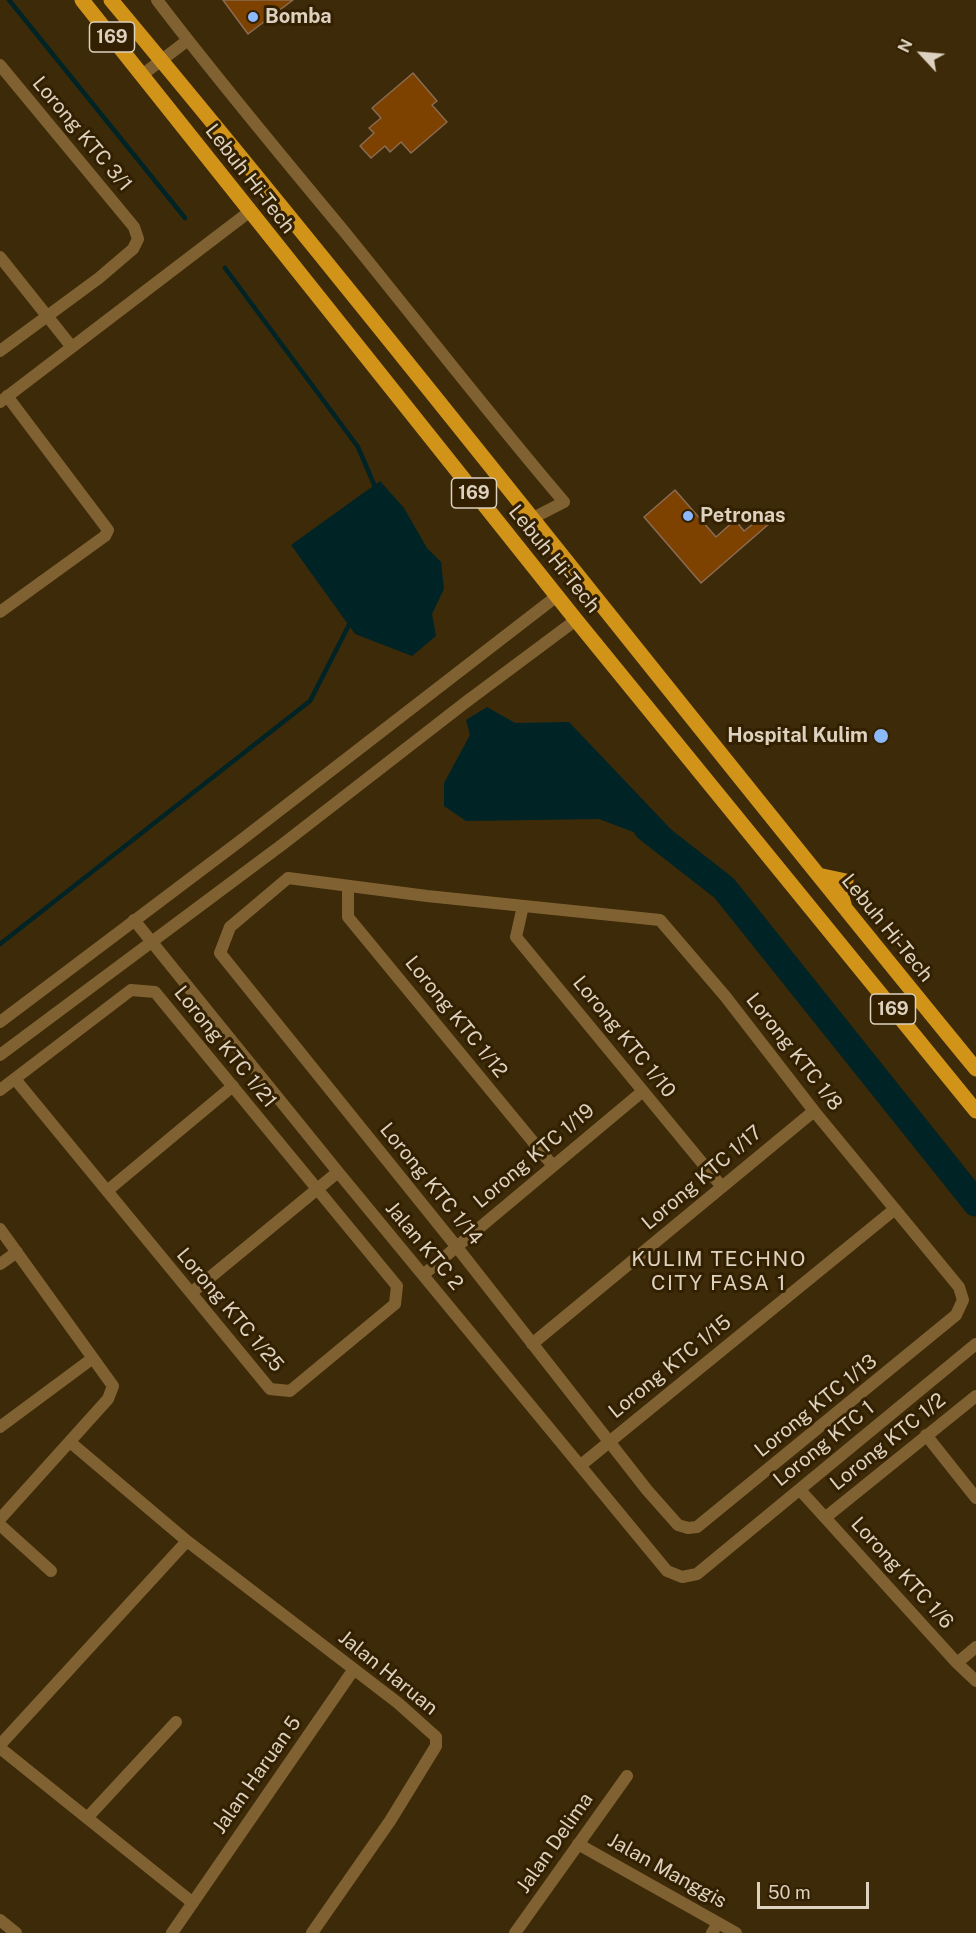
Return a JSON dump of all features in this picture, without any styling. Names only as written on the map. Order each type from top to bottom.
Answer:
[{"type":"main road","name":"Lebuh Hi-Tech","points":[[82,0],[576,620],[976,1111]]},
{"type":"main road","name":"Lebuh Hi-Tech","points":[[111,0],[533,518],[831,892],[976,1069]]},
{"type":"main road","points":[[818,875],[846,881],[842,897],[847,911]]},
{"type":"main road","points":[[810,908],[831,892]]},
{"type":"street","points":[[158,0],[492,417],[564,502],[533,518]]},
{"type":"street","points":[[142,75],[188,40]]},
{"type":"street","name":"Lorong KTC 3/1","points":[[0,65],[134,227],[138,239],[132,249],[99,278],[46,316]]},
{"type":"street","points":[[0,612],[105,536],[108,530],[4,399],[249,212]]},
{"type":"street","points":[[0,257],[71,346]]},
{"type":"street","points":[[0,351],[46,316]]},
{"type":"street","points":[[0,1022],[240,841],[557,596]]},
{"type":"street","points":[[0,1055],[283,844],[576,620]]},
{"type":"street","name":"Lorong KTC 1/14","points":[[348,886],[288,878],[230,927],[220,953],[456,1246],[609,1442]]},
{"type":"street","points":[[348,886],[523,906]]},
{"type":"street","name":"Lorong KTC 1/12","points":[[348,886],[348,917],[553,1166]]},
{"type":"street","name":"Lorong KTC 1/8","points":[[523,906],[660,920],[725,996],[814,1111],[895,1209]]},
{"type":"street","name":"Lorong KTC 1/10","points":[[523,906],[516,937],[722,1187]]},
{"type":"street","name":"Jalan KTC 2","points":[[134,920],[667,1571],[682,1577],[697,1574]]},
{"type":"street","name":"Lorong KTC 1/21","points":[[0,1090],[131,990],[155,992],[317,1189]]},
{"type":"street","name":"Lorong KTC 1/25","points":[[15,1079],[270,1389],[290,1391],[395,1304],[397,1286],[317,1189]]},
{"type":"street","points":[[107,1191],[233,1086]]},
{"type":"street","name":"Lorong KTC 1/19","points":[[423,1275],[643,1091]]},
{"type":"street","name":"Lorong KTC 1/17","points":[[532,1344],[814,1111]]},
{"type":"street","points":[[191,1293],[338,1172]]},
{"type":"street","name":"Lorong KTC 1/13","points":[[609,1442],[678,1525],[688,1528],[697,1527],[823,1425],[956,1314],[963,1300],[958,1287],[895,1209]]},
{"type":"street","name":"Lorong KTC 1/15","points":[[581,1466],[895,1209]]},
{"type":"street","points":[[0,1229],[113,1386],[108,1398],[0,1519]]},
{"type":"street","points":[[0,1264],[16,1252]]},
{"type":"street","name":"Lorong KTC 1","points":[[697,1574],[976,1344]]},
{"type":"street","points":[[0,1427],[93,1358]]},
{"type":"street","name":"Lorong KTC 1/2","points":[[826,1517],[976,1396]]},
{"type":"street","points":[[926,1436],[976,1498]]},
{"type":"street","name":"Jalan Haruan","points":[[70,1442],[187,1540],[398,1703],[436,1737],[436,1746],[390,1821],[312,1933]]},
{"type":"street","name":"Lorong KTC 1/6","points":[[800,1490],[976,1681]]},
{"type":"street","points":[[0,1525],[51,1571]]},
{"type":"street","points":[[187,1540],[1,1744],[87,1818],[193,1903]]},
{"type":"street","points":[[957,1663],[976,1647]]},
{"type":"street","name":"Jalan Haruan 5","points":[[172,1933],[354,1669]]},
{"type":"street","points":[[87,1818],[176,1722]]},
{"type":"street","name":"Jalan Delima","points":[[515,1933],[627,1776]]},
{"type":"street","name":"Jalan Manggis","points":[[578,1844],[715,1928],[736,1933]]},
{"type":"street","points":[[0,1920],[16,1933]]},
{"type":"water","points":[[380,481],[404,508],[427,548],[441,562],[444,589],[432,614],[436,636],[412,656],[355,634],[291,545]]},
{"type":"water","points":[[487,707],[515,723],[569,722],[684,843],[671,856],[644,836],[599,819],[466,821],[444,806],[444,783],[470,735],[466,720]]},
{"type":"building","name":"Bomba","points":[[223,0],[293,0],[248,34]]},
{"type":"building","points":[[413,73],[437,101],[432,105],[447,122],[411,153],[401,142],[390,152],[385,146],[371,158],[360,146],[374,133],[369,128],[381,118],[372,108]]},
{"type":"building","points":[[675,490],[716,537],[735,520],[744,531],[772,509],[778,516],[701,583],[644,517]]},
{"type":"waterway","points":[[9,0],[185,218]]},
{"type":"waterway","points":[[225,268],[358,447],[376,489]]},
{"type":"waterway","points":[[0,944],[310,701],[351,621]]},
{"type":"waterway","points":[[647,828],[724,888],[976,1203]]},
{"type":"place","name":"Bomba","points":[[253,17]]},
{"type":"place","name":"Petronas","points":[[688,516]]},
{"type":"place","name":"Hospital Kulim","points":[[881,736]]},
{"type":"district","name":"KULIM TECHNO CITY FASA 1","points":[[719,1272]]}]
